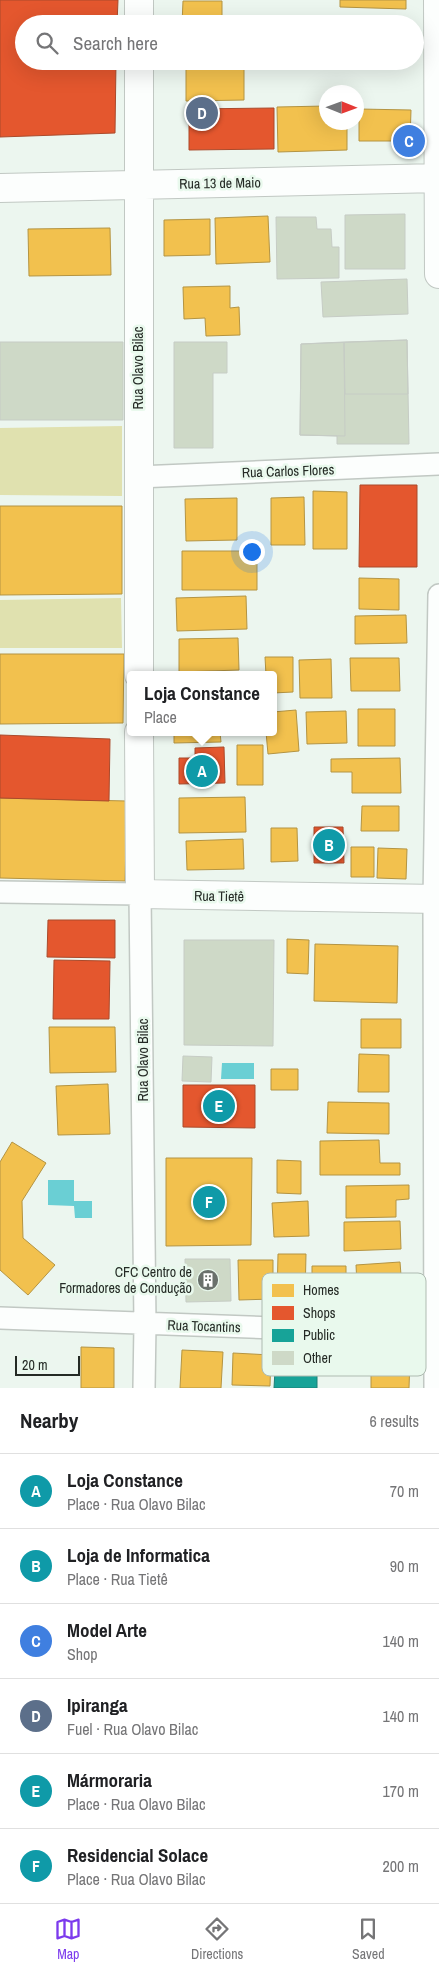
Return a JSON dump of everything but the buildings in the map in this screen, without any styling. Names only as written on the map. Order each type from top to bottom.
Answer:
[{"type":"main road","points":[[139,0],[139,15]]},
{"type":"main road","points":[[438,0],[439,274]]},
{"type":"main road","name":"Rua Olavo Bilac","points":[[139,70],[139,671]]},
{"type":"main road","name":"Rua 13 de Maio","points":[[0,188],[438,178]]},
{"type":"main road","name":"Rua Olavo Bilac","points":[[139,736],[140,894]]},
{"type":"main road","name":"Rua Tietê","points":[[140,894],[436,899]]},
{"type":"street","name":"Rua Carlos Flores","points":[[138,477],[439,464]]},
{"type":"street","points":[[435,1388],[437,1334],[436,899],[439,595]]},
{"type":"street","name":"Rua Tietê","points":[[0,892],[140,894]]},
{"type":"street","name":"Rua Olavo Bilac","points":[[140,894],[145,1324],[144,1388]]},
{"type":"street","name":"Rua Tocantins","points":[[0,1318],[262,1328]]},
{"type":"green space","points":[[122,426],[122,496],[0,495],[0,428]]},
{"type":"green space","points":[[121,598],[122,648],[0,648],[0,600]]},
{"type":"water","points":[[222,1063],[254,1063],[254,1079],[221,1079]]},
{"type":"water","points":[[48,1180],[74,1180],[74,1201],[92,1201],[92,1218],[75,1218],[74,1206],[48,1205]]},
{"type":"place","name":"Ipiranga","points":[[202,113]]},
{"type":"place","name":"Model Arte","points":[[409,141]]},
{"type":"place","name":"Loja Constance","points":[[202,771]]},
{"type":"place","name":"Loja de Informatica","points":[[329,845]]},
{"type":"place","name":"Mármoraria","points":[[219,1106]]},
{"type":"place","name":"Residencial Solace","points":[[209,1202]]},
{"type":"place","name":"CFC Centro de Formadores de Condução","points":[[208,1280]]}]
